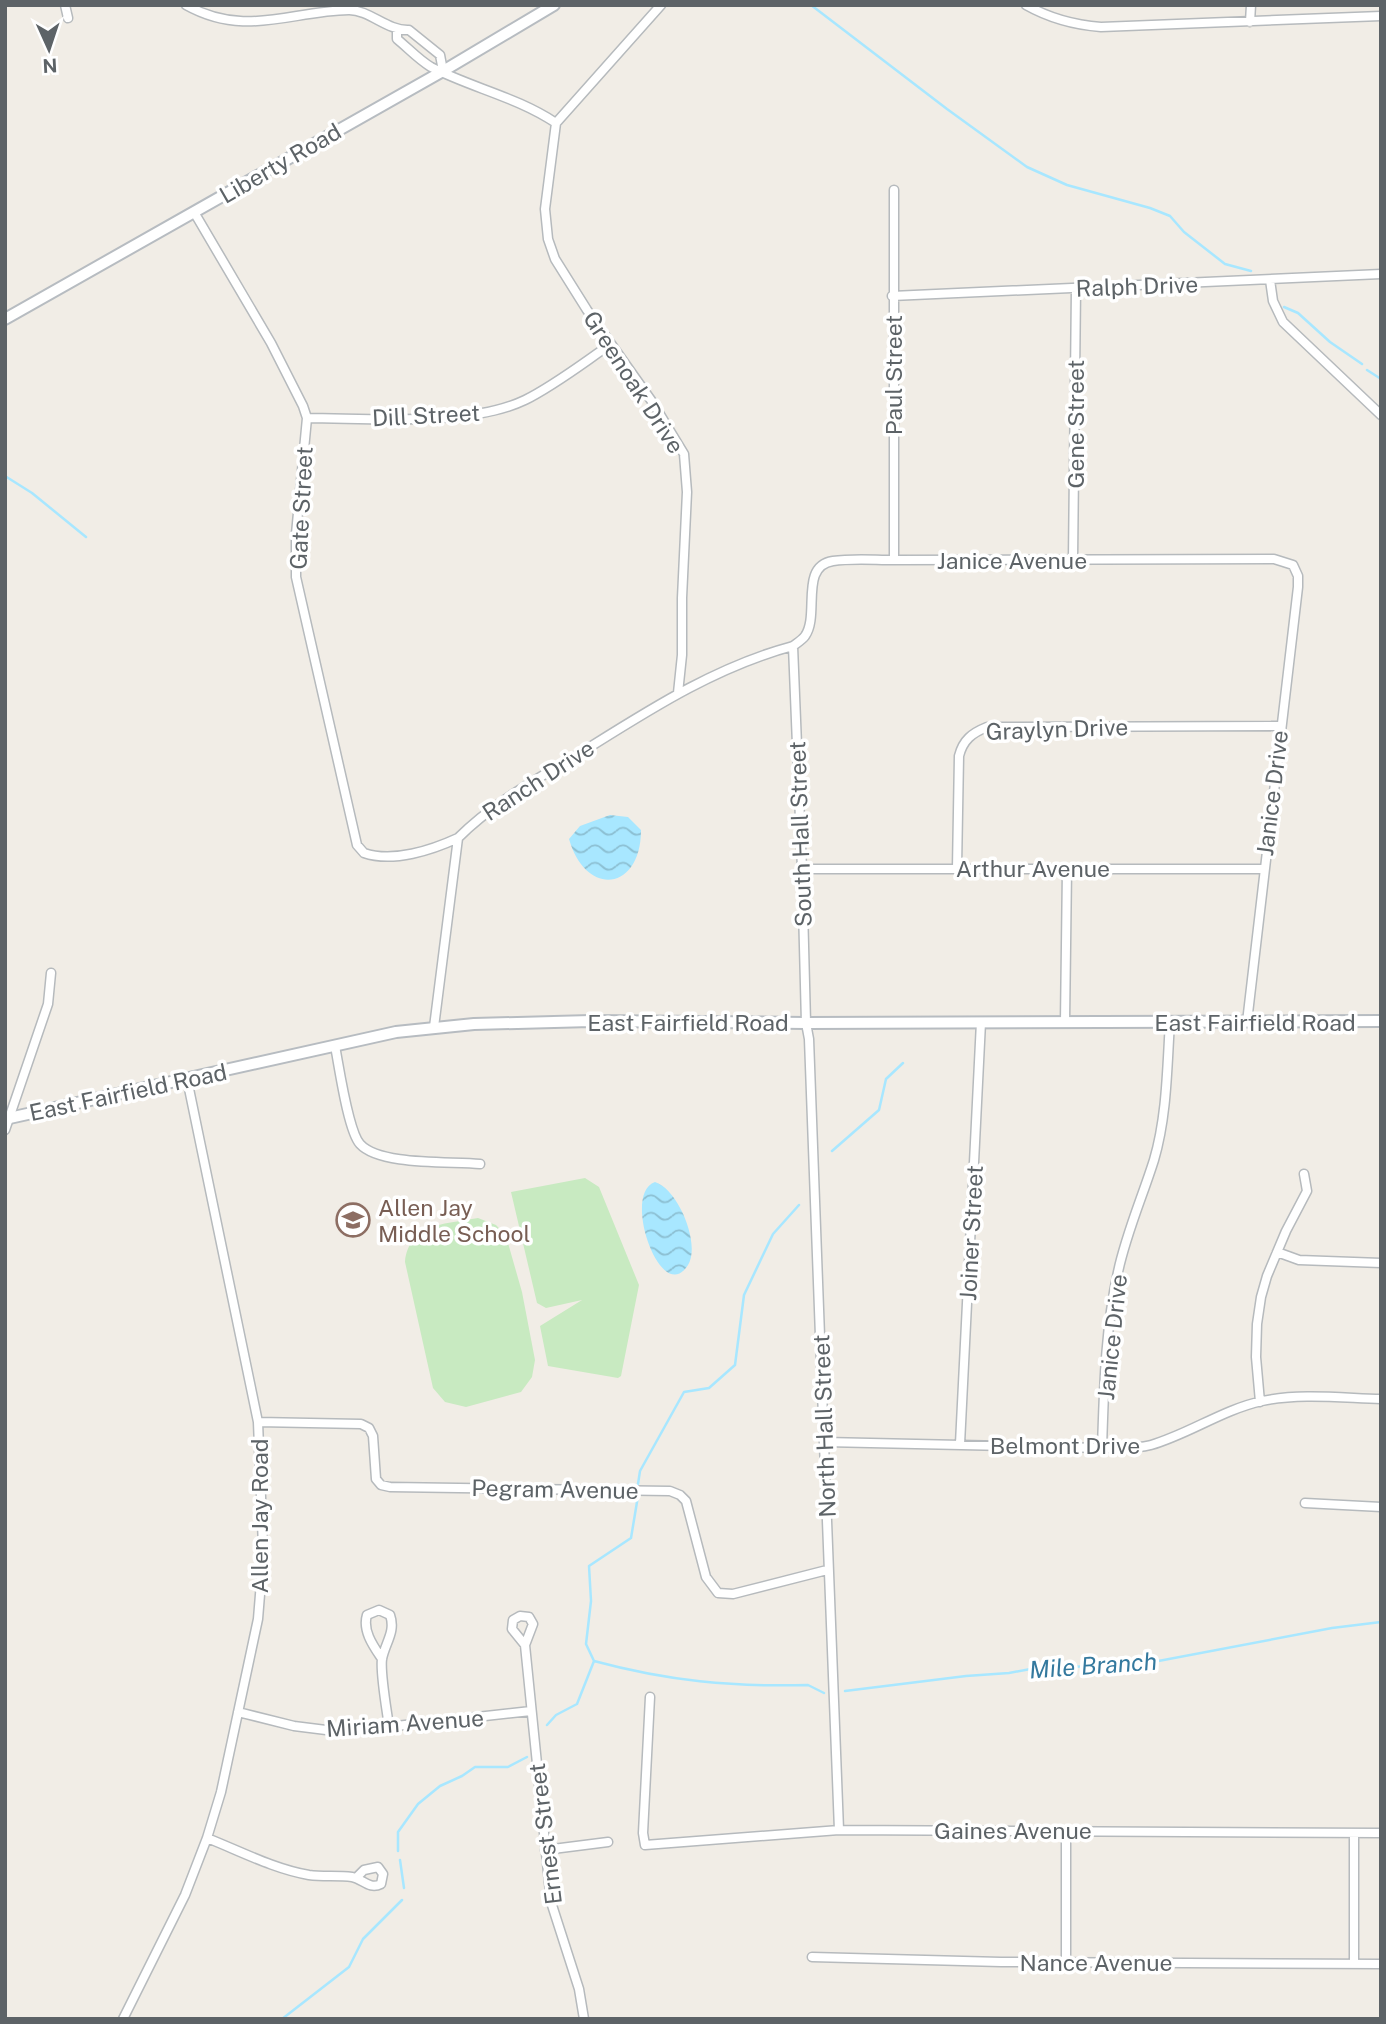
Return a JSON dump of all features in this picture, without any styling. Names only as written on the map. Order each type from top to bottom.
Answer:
[{"type":"main road","name":"Liberty Road","points":[[5,319],[443,71],[554,5]]},
{"type":"main road","name":"East Fairfield Road","points":[[7,1122],[396,1032],[435,1027],[591,1021],[1381,1021]]},
{"type":"street","points":[[65,5],[68,18]]},
{"type":"street","points":[[186,5],[216,17],[251,22],[271,22],[352,8],[397,30],[409,30],[440,55],[443,71]]},
{"type":"street","points":[[397,30],[397,39],[429,66],[534,108],[556,122],[661,5]]},
{"type":"street","points":[[1026,5],[1066,22],[1093,27],[1381,16]]},
{"type":"street","points":[[1251,5],[1251,22]]},
{"type":"street","name":"Greenoak Drive","points":[[556,122],[545,209],[550,247],[577,294],[653,403],[684,454],[687,492],[678,693]]},
{"type":"street","name":"Paul Street","points":[[894,190],[894,560]]},
{"type":"street","name":"Gate Street","points":[[194,212],[271,343],[307,418],[296,534],[296,578],[357,845],[364,853],[386,856],[432,848],[458,838]]},
{"type":"street","name":"Ralph Drive","points":[[892,296],[1381,274]]},
{"type":"street","points":[[1270,280],[1273,301],[1283,322],[1381,415]]},
{"type":"street","name":"Gene Street","points":[[1073,560],[1076,288]]},
{"type":"street","name":"Dill Street","points":[[307,418],[433,418],[483,414],[525,400],[611,344]]},
{"type":"street","name":"Janice Avenue","points":[[793,646],[804,638],[810,628],[813,576],[821,566],[831,561],[1274,559],[1293,565]]},
{"type":"street","name":"Janice Drive","points":[[1247,1022],[1298,587],[1298,576],[1293,565]]},
{"type":"street","name":"Ranch Drive","points":[[458,838],[508,797],[648,709],[714,675],[793,646]]},
{"type":"street","name":"South Hall Street","points":[[793,646],[803,869],[806,1023]]},
{"type":"street","name":"Graylyn Drive","points":[[957,868],[959,756],[965,741],[977,731],[987,727],[1281,726]]},
{"type":"street","points":[[435,1027],[458,838]]},
{"type":"street","name":"Arthur Avenue","points":[[803,869],[1263,869]]},
{"type":"street","points":[[1065,1022],[1067,869]]},
{"type":"street","points":[[7,1122],[48,1003],[51,973]]},
{"type":"street","name":"Joiner Street","points":[[960,1444],[981,1022]]},
{"type":"street","name":"Janice Drive","points":[[1102,1448],[1106,1357],[1111,1315],[1129,1228],[1154,1160],[1161,1130],[1170,1022]]},
{"type":"street","name":"North Hall Street","points":[[806,1023],[809,1039],[825,1442],[827,1570],[839,1830]]},
{"type":"street","points":[[335,1046],[353,1130],[359,1144],[377,1156],[480,1164]]},
{"type":"street","name":"Allen Jay Road","points":[[123,2019],[168,1932],[201,1858],[207,1838],[221,1791],[258,1619],[264,1547],[258,1422],[187,1079]]},
{"type":"street","points":[[1260,1402],[1256,1357],[1257,1324],[1267,1276],[1307,1191],[1304,1174]]},
{"type":"street","points":[[1277,1252],[1299,1260],[1381,1263]]},
{"type":"street","name":"Belmont Drive","points":[[825,1442],[1102,1448],[1148,1446],[1175,1437],[1231,1410],[1260,1402],[1303,1397],[1381,1399]]},
{"type":"street","name":"Pegram Avenue","points":[[258,1422],[361,1424],[369,1428],[373,1436],[376,1479],[381,1485],[390,1487],[670,1491],[686,1501],[706,1577],[718,1593],[731,1594],[827,1570]]},
{"type":"street","points":[[1305,1503],[1381,1507]]},
{"type":"street","points":[[382,1659],[390,1638],[392,1620],[390,1615],[379,1610],[367,1615],[365,1621],[369,1636],[382,1659],[389,1727]]},
{"type":"street","name":"Ernest Street","points":[[525,1645],[551,1902],[579,1989],[584,2019]]},
{"type":"street","name":"Gaines Avenue","points":[[650,1697],[643,1833],[645,1845],[839,1830],[1381,1833]]},
{"type":"street","name":"Miriam Avenue","points":[[238,1712],[275,1722],[342,1732],[531,1711]]},
{"type":"street","points":[[1066,1830],[1066,1962]]},
{"type":"street","points":[[1354,1833],[1354,1964]]},
{"type":"street","points":[[207,1838],[307,1875],[356,1878]]},
{"type":"street","points":[[545,1850],[608,1842]]},
{"type":"street","name":"Nance Avenue","points":[[812,1957],[1381,1964]]},
{"type":"green space","points":[[585,1178],[599,1187],[639,1285],[621,1376],[618,1378],[548,1366],[540,1326],[582,1300],[546,1308],[537,1303],[511,1192]]},
{"type":"green space","points":[[478,1218],[496,1225],[506,1236],[522,1292],[535,1360],[532,1377],[521,1392],[466,1407],[445,1402],[433,1388],[405,1262],[408,1249],[421,1233],[442,1224]]},
{"type":"water","points":[[610,815],[628,817],[641,830],[639,850],[632,865],[623,875],[611,880],[599,878],[587,871],[577,858],[569,839],[580,826]]},
{"type":"water","points":[[655,1182],[672,1195],[689,1231],[691,1256],[688,1265],[677,1274],[667,1272],[657,1261],[643,1224],[642,1206],[646,1190]]},
{"type":"waterway","points":[[811,5],[1027,167],[1067,185],[1170,216],[1184,232],[1225,264],[1251,271]]},
{"type":"waterway","points":[[1284,307],[1298,313],[1330,342],[1362,364]]},
{"type":"waterway","points":[[1367,370],[1381,379]]},
{"type":"waterway","points":[[5,476],[32,493],[86,537]]},
{"type":"waterway","points":[[832,1151],[879,1110],[886,1079],[903,1063]]},
{"type":"waterway","points":[[638,1484],[640,1471],[684,1392],[709,1388],[735,1365],[744,1295],[773,1234],[799,1205]]},
{"type":"waterway","points":[[594,1661],[586,1644],[591,1601],[589,1566],[631,1538],[638,1496]]},
{"type":"waterway","name":"Mile Branch","points":[[845,1691],[1041,1667],[1132,1666],[1332,1628],[1381,1622]]},
{"type":"waterway","name":"Mile Branch","points":[[547,1725],[556,1715],[577,1704],[594,1661],[674,1678],[726,1684],[808,1685],[824,1693]]},
{"type":"waterway","name":"Mile Branch","points":[[398,1851],[398,1832],[418,1804],[440,1786],[475,1767],[508,1767],[527,1757]]},
{"type":"waterway","name":"Mile Branch","points":[[400,1860],[404,1888]]},
{"type":"waterway","name":"Mile Branch","points":[[282,2019],[349,1967],[363,1939],[402,1900]]},
{"type":"place","name":"Allen Jay Middle School","points":[[353,1220]]}]
